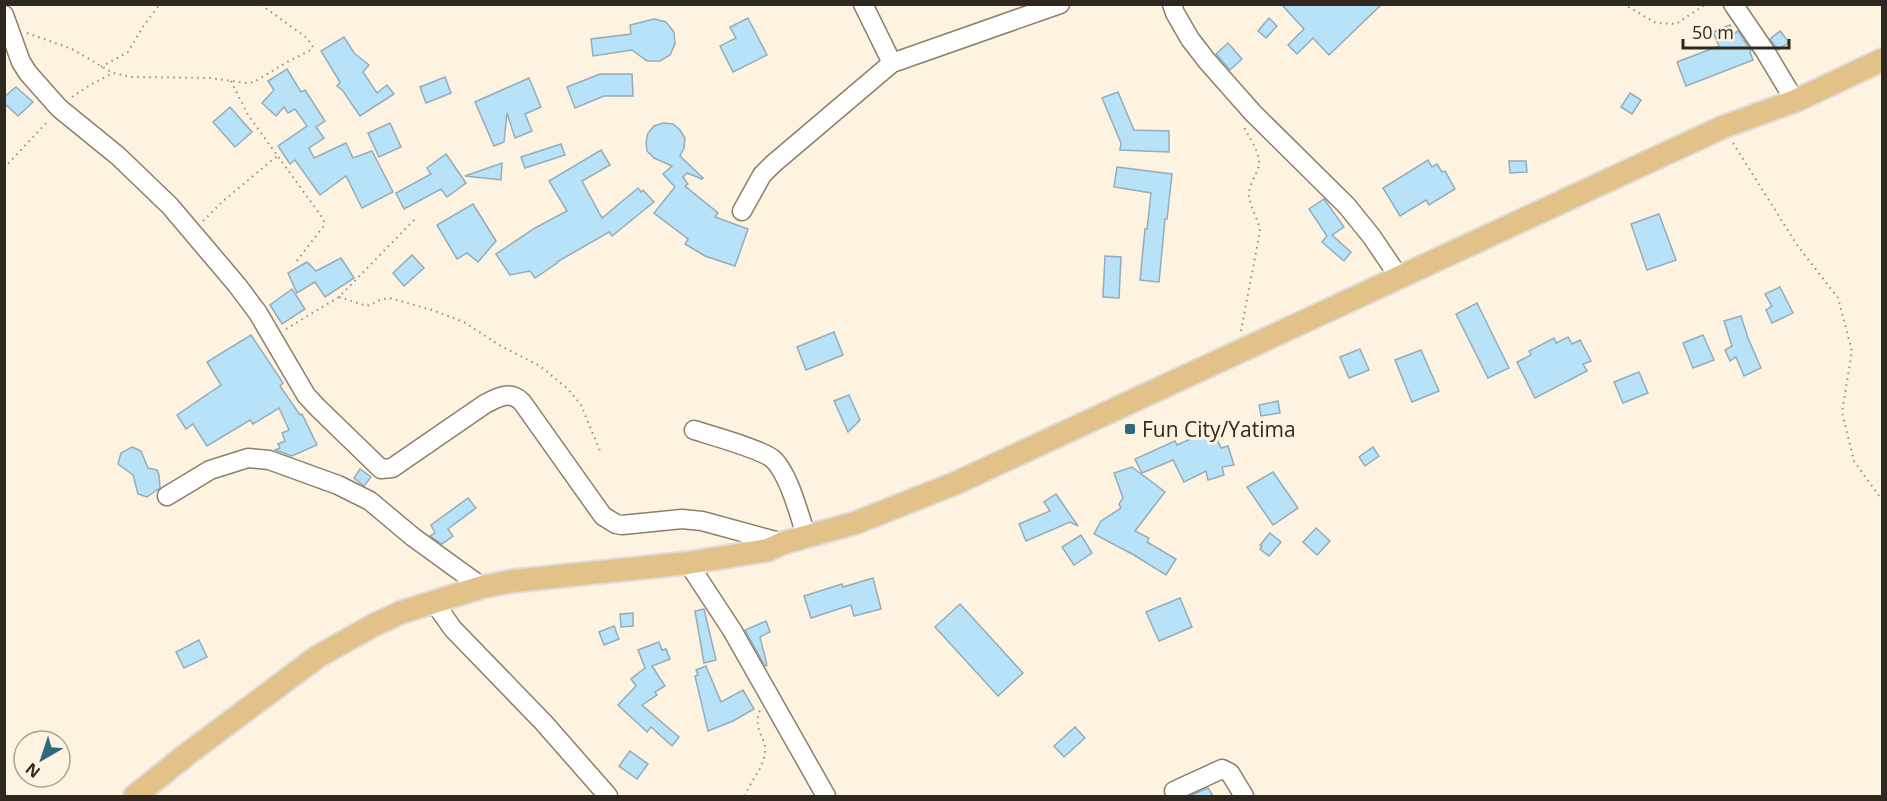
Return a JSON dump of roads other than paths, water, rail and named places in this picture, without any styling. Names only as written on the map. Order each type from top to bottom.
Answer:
[{"type":"main road","points":[[135,796],[317,657],[402,612],[482,587],[513,581],[688,563],[768,550],[783,543],[855,523],[956,483],[1723,127],[1795,101],[1882,60]]},
{"type":"street","points":[[863,4],[892,63]]},
{"type":"street","points":[[742,211],[762,175],[773,164],[892,63],[1060,4]]},
{"type":"street","points":[[1156,4],[1173,9],[1190,39],[1207,61],[1253,113],[1347,206],[1372,237],[1399,277]]},
{"type":"street","points":[[1733,4],[1766,51],[1795,101]]},
{"type":"street","points":[[4,48],[8,23]]},
{"type":"street","points":[[8,23],[21,62],[28,73],[59,108],[133,170],[163,199],[237,285],[274,337],[306,395],[381,469],[392,468],[485,404],[507,395],[518,398],[522,402],[603,516],[610,520],[622,525],[682,519],[702,521],[783,543]]},
{"type":"street","points":[[694,430],[773,459],[791,491],[807,538]]},
{"type":"street","points":[[167,496],[210,470],[248,458],[269,460],[338,485],[370,501],[413,537],[482,587]]},
{"type":"street","points":[[688,563],[732,630],[826,796]]},
{"type":"street","points":[[433,601],[453,629],[544,723],[608,796]]},
{"type":"street","points":[[1174,791],[1222,769],[1230,772],[1244,796]]},
{"type":"place","name":"Fun City/Yatima","points":[[1130,429]]}]
